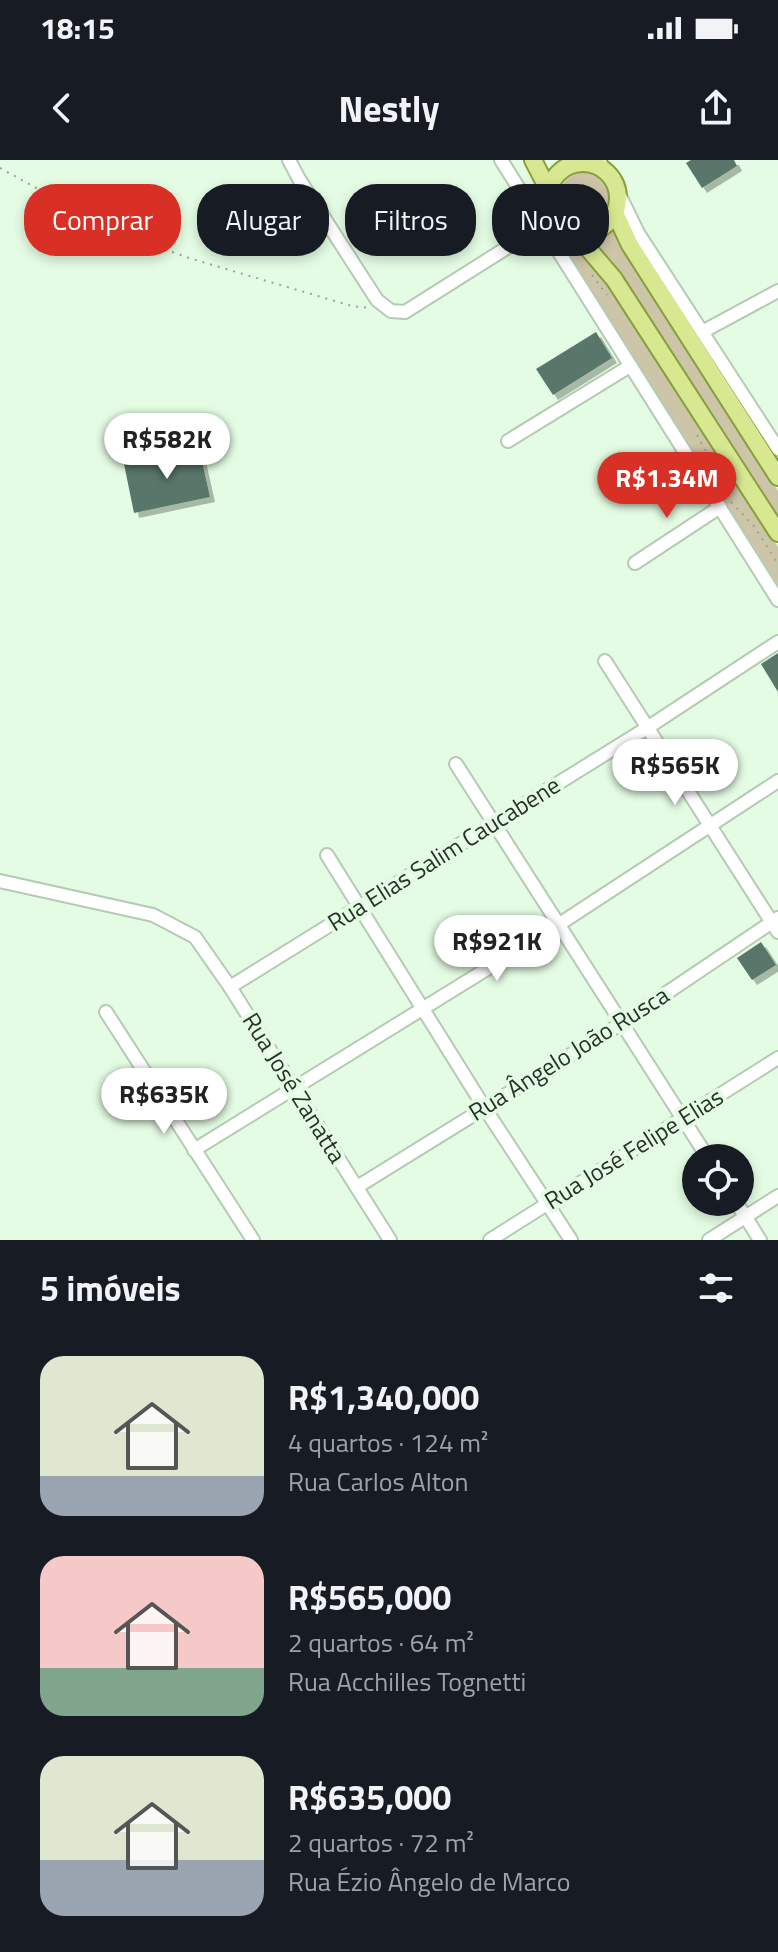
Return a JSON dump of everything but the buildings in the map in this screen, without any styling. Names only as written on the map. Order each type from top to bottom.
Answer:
[{"type":"main road","points":[[533,160],[545,184]]},
{"type":"main road","points":[[552,184],[558,173],[577,163],[593,163],[611,176],[619,194],[615,213],[609,219]]},
{"type":"main road","points":[[615,213],[630,245],[778,477]]},
{"type":"main road","points":[[594,256],[614,279],[778,533]]},
{"type":"street","points":[[289,160],[377,300],[391,311],[405,312],[494,256]]},
{"type":"street","points":[[501,160],[519,184]]},
{"type":"street","points":[[619,194],[638,233],[778,449]]},
{"type":"street","points":[[567,256],[630,366],[778,600]]},
{"type":"street","points":[[702,332],[778,291]]},
{"type":"street","points":[[508,441],[630,366]]},
{"type":"street","points":[[635,563],[720,507]]},
{"type":"street","name":"Rua Elias Salim Caucabene","points":[[230,987],[647,728],[778,642]]},
{"type":"street","points":[[605,661],[709,827],[776,924]]},
{"type":"street","points":[[456,764],[699,1144]]},
{"type":"street","points":[[194,1150],[558,925],[778,781]]},
{"type":"street","points":[[327,855],[571,1240]]},
{"type":"street","name":"Rua José Zanatta","points":[[0,881],[153,915],[195,937],[390,1240]]},
{"type":"street","name":"Rua Ângelo João Rusca","points":[[357,1187],[776,924]]},
{"type":"street","points":[[106,1012],[253,1240]]},
{"type":"street","name":"Rua José Felipe Elias","points":[[490,1240],[778,1058]]},
{"type":"street","points":[[709,1240],[778,1196]]},
{"type":"street","points":[[745,1217],[760,1240]]},
{"type":"path","points":[[0,168],[114,231],[192,259],[323,298],[352,306],[391,311]]},
{"type":"path","points":[[588,270],[610,298]]},
{"type":"path","points":[[696,432],[720,478],[726,498],[754,526],[778,564]]},
{"type":"shaded area","points":[[585,172],[604,179],[607,184],[563,184],[575,174]]},
{"type":"shaded area","points":[[616,228],[675,329],[778,491],[778,520],[605,256],[609,256],[609,231]]},
{"type":"shaded area","points":[[568,256],[583,256],[597,273],[653,348],[704,427],[778,547],[778,585]]}]
